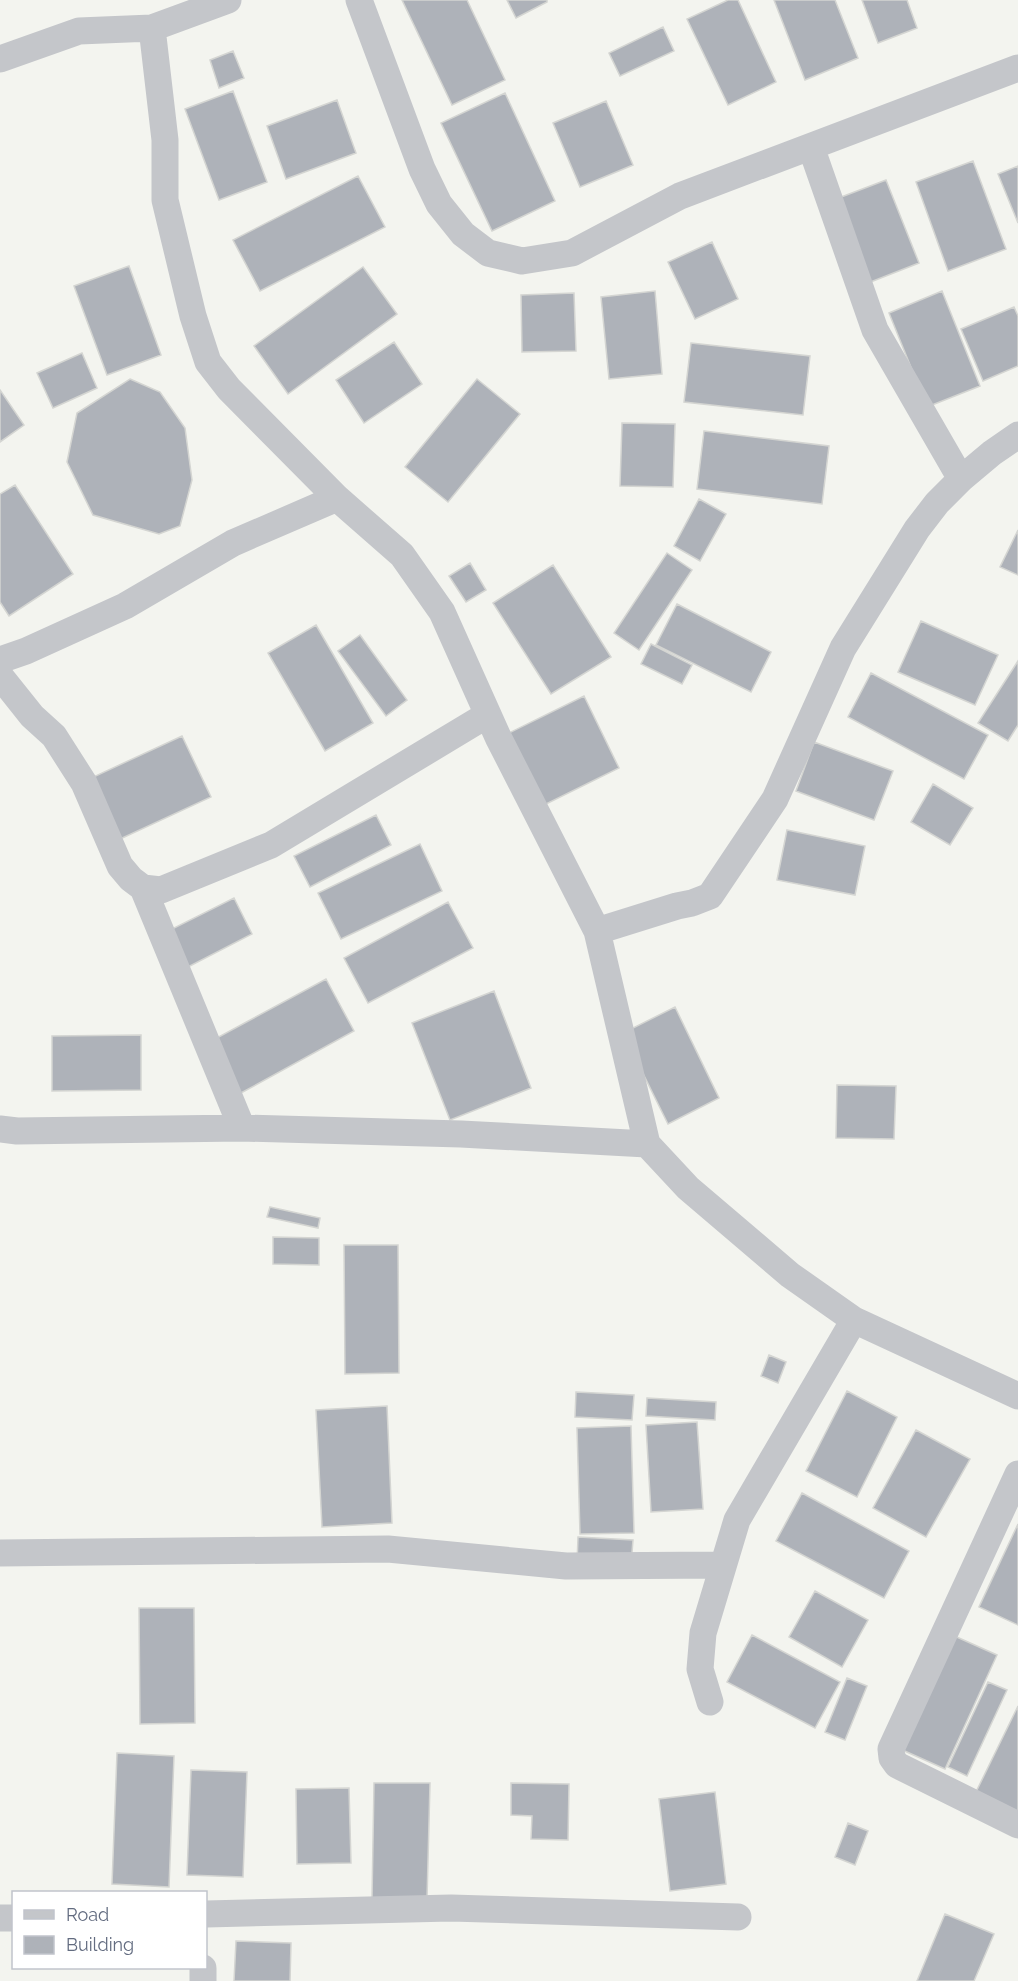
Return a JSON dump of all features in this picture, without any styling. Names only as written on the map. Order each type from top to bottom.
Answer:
[{"type":"street","points":[[0,59],[79,31],[152,28],[228,0]]},
{"type":"street","points":[[359,0],[422,169],[439,204],[463,234],[488,253],[522,261],[572,253],[680,196],[1018,68]]},
{"type":"street","points":[[152,28],[165,140],[165,200],[193,316],[208,362],[229,389],[337,498],[402,555],[442,612],[487,716],[597,931],[647,1144],[688,1188],[790,1275],[854,1320],[1018,1396]]},
{"type":"street","points":[[812,147],[875,330],[961,479]]},
{"type":"street","points":[[597,931],[710,896],[775,799],[843,648],[917,529],[937,503],[961,479],[1018,435]]},
{"type":"street","points":[[0,660],[26,651],[125,606],[233,543],[337,498]]},
{"type":"street","points":[[0,676],[32,716],[54,736],[84,783],[120,866],[143,888],[161,890],[271,845],[487,716]]},
{"type":"street","points":[[143,888],[242,1128]]},
{"type":"street","points":[[0,1129],[16,1131],[242,1128],[461,1134],[647,1144]]},
{"type":"street","points":[[710,1702],[700,1669],[703,1633],[736,1520],[854,1320]]},
{"type":"street","points":[[1018,1474],[891,1749],[892,1758],[897,1765],[1018,1825]]},
{"type":"street","points":[[0,1553],[388,1549],[566,1566],[723,1564]]},
{"type":"street","points":[[207,1914],[451,1908],[738,1917]]},
{"type":"building","points":[[402,0],[467,0],[505,80],[452,105]]},
{"type":"building","points":[[507,0],[547,0],[547,2],[516,18]]},
{"type":"building","points":[[728,0],[738,0],[776,82],[728,105],[687,19]]},
{"type":"building","points":[[774,0],[835,0],[858,58],[805,80]]},
{"type":"building","points":[[862,0],[907,0],[917,28],[878,43]]},
{"type":"building","points":[[663,27],[674,51],[620,76],[609,53]]},
{"type":"building","points":[[233,51],[244,78],[219,88],[210,60]]},
{"type":"building","points":[[233,91],[267,182],[219,200],[185,109]]},
{"type":"building","points":[[505,93],[555,201],[492,231],[441,123]]},
{"type":"building","points":[[337,100],[356,153],[286,179],[267,126]]},
{"type":"building","points":[[606,101],[633,165],[580,187],[553,123]]},
{"type":"building","points":[[973,161],[1006,249],[948,271],[916,182]]},
{"type":"building","points":[[1018,166],[1018,223],[998,174]]},
{"type":"building","points":[[358,176],[385,227],[260,291],[233,240]]},
{"type":"building","points":[[886,180],[919,263],[868,283],[836,199]]},
{"type":"building","points":[[712,242],[738,299],[695,319],[668,262]]},
{"type":"building","points":[[129,266],[161,355],[107,375],[74,286]]},
{"type":"building","points":[[363,267],[397,314],[288,394],[254,346]]},
{"type":"building","points":[[655,291],[662,374],[609,379],[601,297]]},
{"type":"building","points":[[942,291],[980,386],[927,407],[889,313]]},
{"type":"building","points":[[574,293],[576,351],[522,352],[521,295]]},
{"type":"building","points":[[1014,307],[1018,316],[1018,366],[983,381],[961,329]]},
{"type":"building","points":[[394,342],[422,384],[364,423],[336,380]]},
{"type":"building","points":[[691,343],[810,356],[803,415],[684,402]]},
{"type":"building","points":[[82,353],[97,388],[53,408],[37,373]]},
{"type":"building","points":[[130,379],[160,392],[185,428],[192,480],[180,526],[159,534],[93,515],[67,462],[77,413]]},
{"type":"building","points":[[477,379],[520,414],[448,502],[405,467]]},
{"type":"building","points":[[0,390],[24,425],[0,442]]},
{"type":"building","points":[[622,423],[675,424],[673,487],[620,486]]},
{"type":"building","points":[[704,431],[829,446],[822,504],[697,489]]},
{"type":"building","points":[[15,485],[73,574],[9,616],[0,602],[0,494]]},
{"type":"building","points":[[699,499],[726,514],[700,561],[674,546]]},
{"type":"building","points":[[1018,530],[1018,575],[1000,567]]},
{"type":"building","points":[[667,553],[692,570],[639,650],[614,633]]},
{"type":"building","points":[[470,563],[486,590],[466,602],[449,576]]},
{"type":"building","points":[[553,565],[611,657],[551,694],[493,603]]},
{"type":"building","points":[[677,604],[771,652],[751,692],[656,645]]},
{"type":"building","points":[[921,621],[998,655],[975,705],[898,672]]},
{"type":"building","points":[[316,625],[373,723],[325,751],[268,653]]},
{"type":"building","points":[[360,635],[407,700],[386,716],[338,651]]},
{"type":"building","points":[[651,644],[692,665],[682,684],[641,664]]},
{"type":"building","points":[[1018,661],[1018,725],[1008,741],[978,723]]},
{"type":"building","points":[[871,673],[988,735],[964,779],[848,717]]},
{"type":"building","points":[[584,696],[619,768],[538,808],[503,736]]},
{"type":"building","points":[[182,736],[211,797],[118,840],[89,779]]},
{"type":"building","points":[[814,742],[893,771],[874,820],[796,791]]},
{"type":"building","points":[[933,784],[973,808],[950,845],[911,822]]},
{"type":"building","points":[[376,815],[391,845],[310,887],[294,856]]},
{"type":"building","points":[[787,830],[865,846],[855,895],[777,880]]},
{"type":"building","points":[[420,844],[442,891],[341,939],[318,893]]},
{"type":"building","points":[[234,898],[252,934],[188,967],[170,930]]},
{"type":"building","points":[[448,902],[473,948],[368,1003],[344,958]]},
{"type":"building","points":[[326,979],[354,1031],[241,1093],[213,1040]]},
{"type":"building","points":[[494,991],[531,1088],[450,1120],[412,1023]]},
{"type":"building","points":[[675,1007],[719,1098],[668,1124],[623,1033]]},
{"type":"building","points":[[141,1035],[141,1090],[52,1091],[52,1036]]},
{"type":"building","points":[[837,1085],[896,1086],[894,1139],[836,1138]]},
{"type":"building","points":[[270,1207],[320,1218],[318,1228],[267,1217]]},
{"type":"building","points":[[273,1237],[319,1238],[319,1265],[273,1264]]},
{"type":"building","points":[[344,1245],[398,1245],[399,1373],[345,1374]]},
{"type":"building","points":[[769,1355],[786,1362],[778,1383],[761,1376]]},
{"type":"building","points":[[847,1391],[897,1417],[857,1497],[806,1471]]},
{"type":"building","points":[[576,1392],[634,1395],[632,1420],[575,1417]]},
{"type":"building","points":[[647,1398],[716,1402],[715,1420],[646,1416]]},
{"type":"building","points":[[387,1406],[392,1523],[322,1527],[316,1410]]},
{"type":"building","points":[[697,1422],[703,1509],[651,1512],[646,1425]]},
{"type":"building","points":[[631,1426],[634,1533],[580,1534],[577,1428]]},
{"type":"building","points":[[916,1430],[970,1459],[926,1537],[873,1508]]},
{"type":"building","points":[[802,1493],[909,1551],[884,1598],[776,1541]]},
{"type":"building","points":[[1018,1524],[1018,1625],[979,1607]]},
{"type":"building","points":[[578,1537],[633,1540],[631,1565],[577,1563]]},
{"type":"building","points":[[815,1591],[868,1620],[842,1667],[789,1637]]},
{"type":"building","points":[[139,1608],[194,1608],[195,1723],[140,1724]]},
{"type":"building","points":[[950,1634],[997,1655],[945,1769],[898,1748]]},
{"type":"building","points":[[752,1635],[840,1682],[815,1728],[727,1682]]},
{"type":"building","points":[[847,1678],[867,1686],[845,1740],[825,1732]]},
{"type":"building","points":[[988,1682],[1007,1690],[967,1776],[948,1767]]},
{"type":"building","points":[[1018,1706],[1018,1814],[975,1794]]},
{"type":"building","points":[[117,1753],[174,1756],[169,1887],[112,1884]]},
{"type":"building","points":[[191,1770],[247,1772],[243,1877],[187,1875]]},
{"type":"building","points":[[374,1783],[430,1783],[427,1899],[372,1898]]},
{"type":"building","points":[[511,1783],[569,1784],[568,1840],[531,1839],[532,1816],[511,1815]]},
{"type":"building","points":[[349,1788],[351,1863],[297,1864],[296,1789]]},
{"type":"building","points":[[715,1792],[726,1884],[670,1891],[659,1799]]},
{"type":"building","points":[[848,1823],[868,1831],[855,1865],[835,1857]]},
{"type":"building","points":[[945,1914],[994,1934],[974,1981],[917,1981]]},
{"type":"building","points":[[236,1941],[291,1943],[290,1981],[234,1981]]}]
